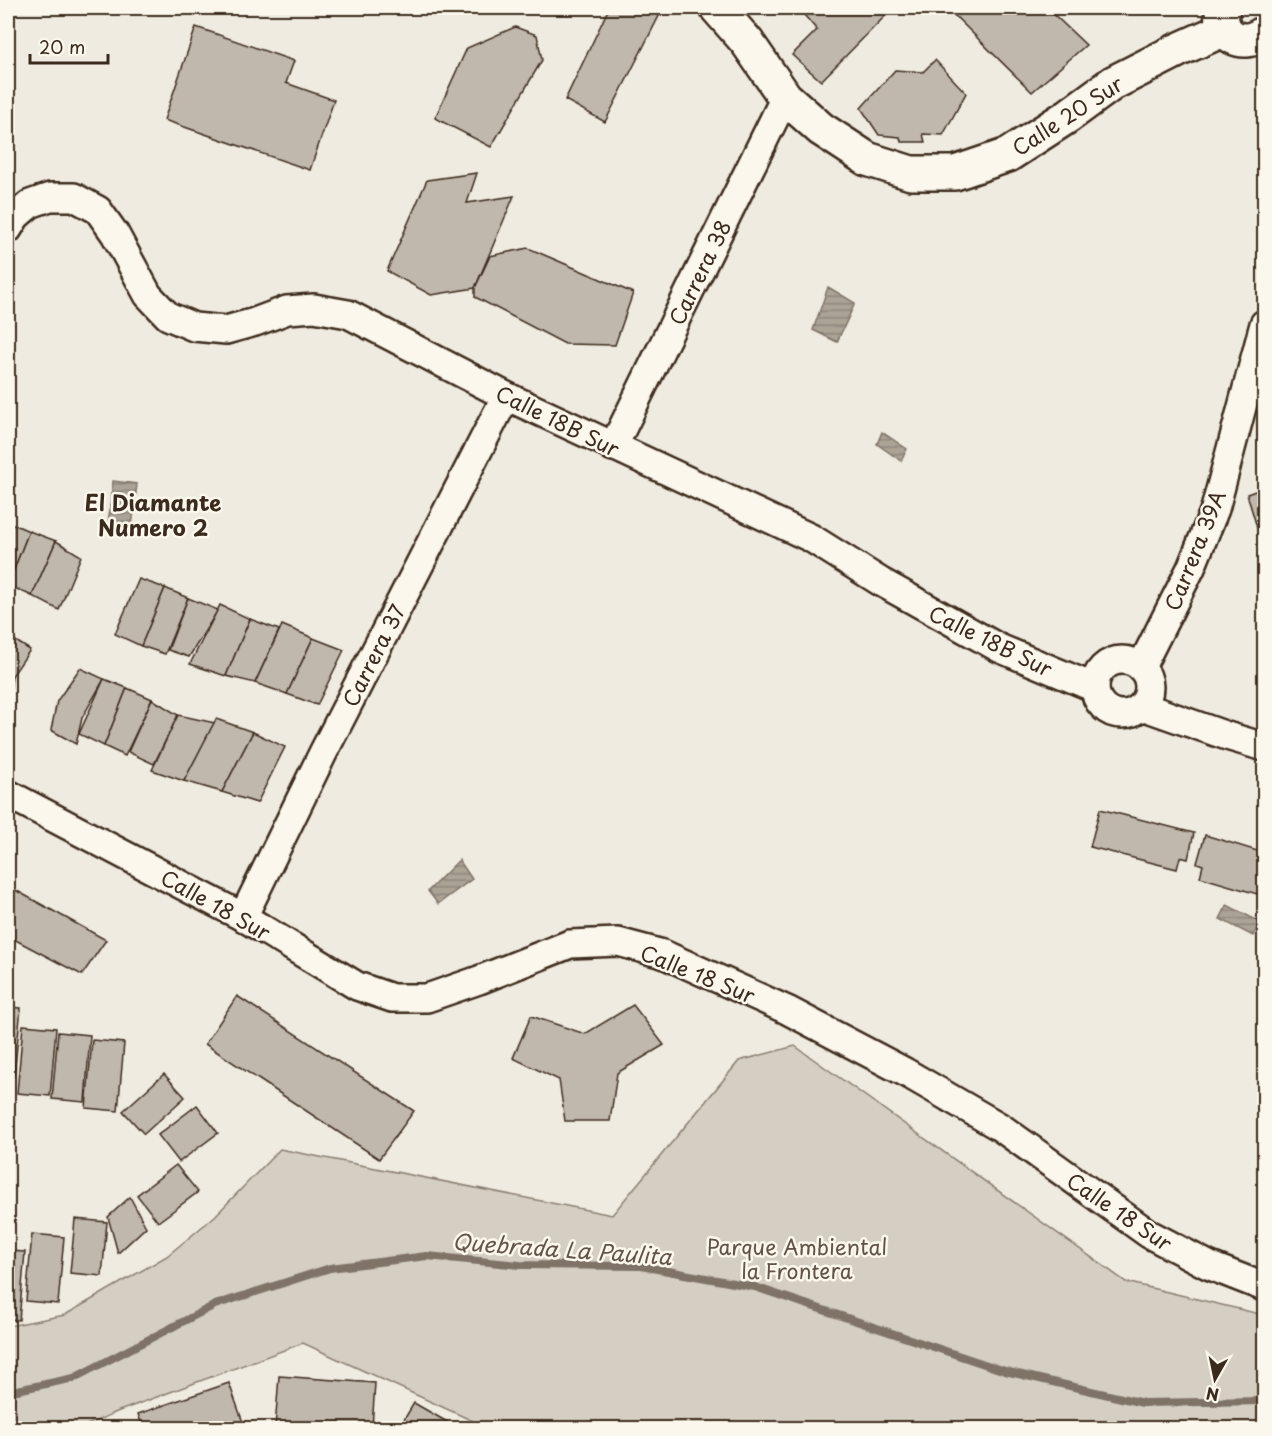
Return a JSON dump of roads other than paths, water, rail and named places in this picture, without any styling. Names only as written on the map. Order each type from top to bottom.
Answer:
[{"type":"street","name":"Calle 20 Sur","points":[[717,8],[747,42],[784,97],[821,129],[867,159],[911,173],[955,173],[1008,155],[1113,83],[1178,50],[1225,18]]},
{"type":"street","points":[[1225,18],[1230,35],[1244,41],[1251,41],[1264,33]]},
{"type":"street","name":"Carrera 38","points":[[613,447],[784,97]]},
{"type":"street","name":"Calle 18B Sur","points":[[10,217],[30,204],[50,197],[74,197],[98,210],[115,234],[148,295],[168,316],[194,327],[226,330],[287,310],[314,308],[348,314],[506,396],[811,538],[881,582],[999,648],[1095,688]]},
{"type":"street","name":"Carrera 39A","points":[[1141,667],[1191,568],[1215,509],[1264,324]]},
{"type":"street","name":"Carrera 37","points":[[243,916],[323,753],[506,396]]},
{"type":"street","points":[[1124,660],[1141,667],[1149,682],[1149,691],[1142,706],[1126,714],[1117,714],[1101,704],[1095,688],[1096,679],[1107,664],[1124,660]]},
{"type":"street","points":[[1142,706],[1264,747]]},
{"type":"street","name":"Calle 18 Sur","points":[[8,794],[243,916],[357,986],[392,998],[427,998],[570,944],[618,942],[663,954],[787,1010],[905,1072],[1000,1127],[1149,1234],[1208,1265],[1264,1287]]},
{"type":"waterway","name":"Quebrada La Paulita","points":[[8,1392],[74,1378],[215,1305],[330,1268],[427,1256],[520,1265],[641,1266],[755,1287],[1005,1371],[1143,1403],[1264,1401]]},
{"type":"district","name":"El Diamante Numero 2","points":[[153,514]]},
{"type":"park label","name":"Parque Ambiental la Frontera","points":[[797,1258]]}]
